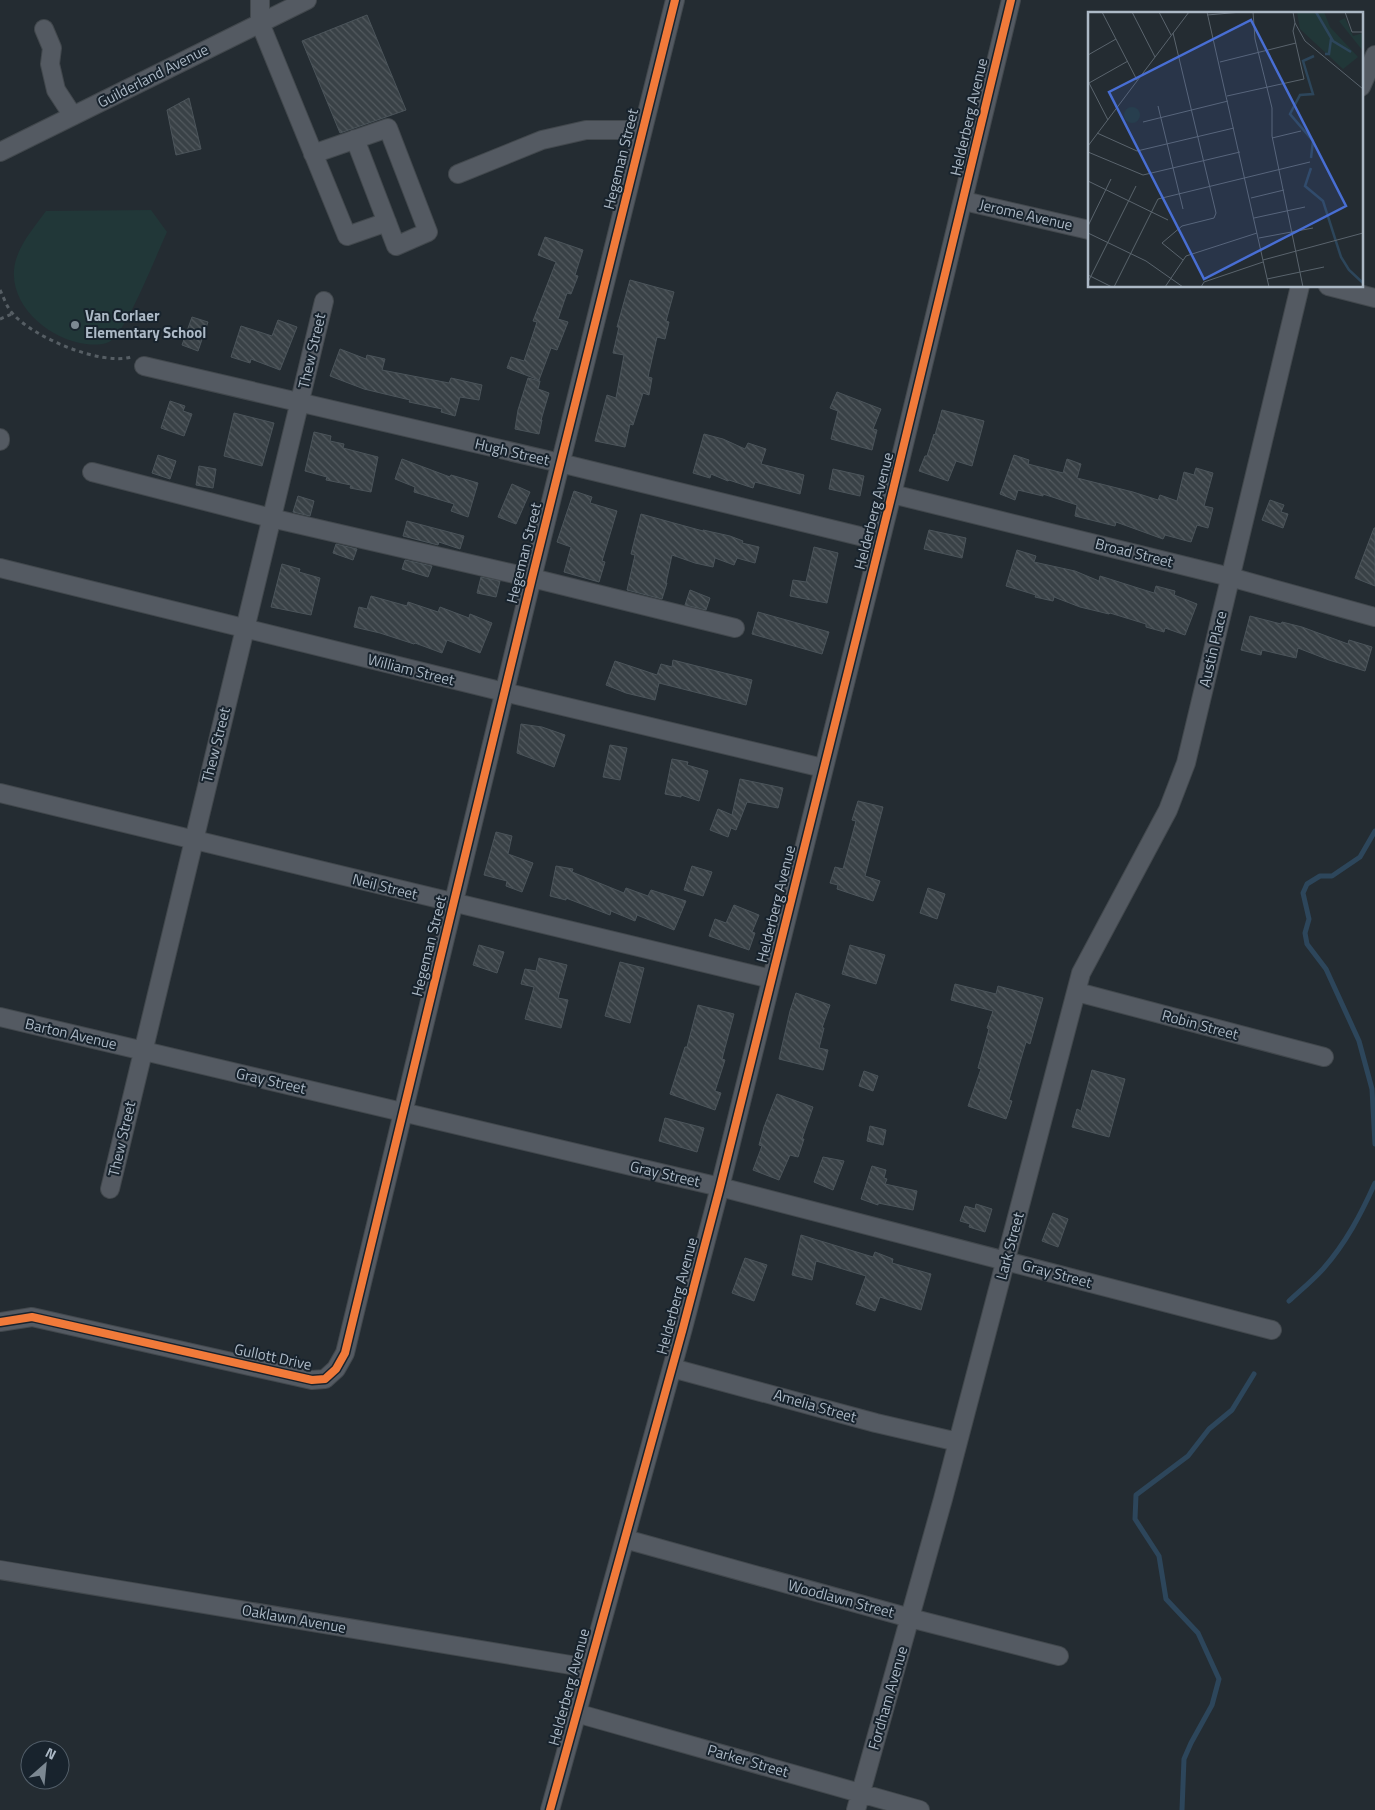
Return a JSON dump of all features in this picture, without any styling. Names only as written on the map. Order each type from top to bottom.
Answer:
[{"type":"street","points":[[260,0],[260,22],[347,236],[387,222]]},
{"type":"street","name":"Guilderland Avenue","points":[[0,152],[307,0]]},
{"type":"street","name":"Hegeman Street","points":[[403,1113],[504,692],[675,0]]},
{"type":"street","name":"Helderberg Avenue","points":[[550,1810],[720,1187],[964,201],[1011,0]]},
{"type":"street","points":[[44,29],[52,48],[50,64],[56,90],[73,116]]},
{"type":"street","points":[[1362,85],[1375,55]]},
{"type":"street","points":[[313,154],[356,139],[388,128],[428,232],[396,246],[356,139]]},
{"type":"street","points":[[458,174],[542,140],[586,130],[643,130]]},
{"type":"street","name":"Jerome Avenue","points":[[964,201],[1088,230]]},
{"type":"street","name":"Austin Place","points":[[1077,992],[1081,973],[1168,810],[1186,763],[1300,288]]},
{"type":"street","points":[[1336,288],[1375,298]]},
{"type":"street","name":"Thew Street","points":[[110,1189],[324,301]]},
{"type":"street","name":"Hugh Street","points":[[139,360],[300,402],[880,541]]},
{"type":"street","points":[[92,472],[271,518],[532,578],[735,628]]},
{"type":"street","name":"Broad Street","points":[[892,494],[1230,577],[1375,617]]},
{"type":"street","name":"William Street","points":[[0,568],[244,629],[823,768]]},
{"type":"street","name":"Neil Street","points":[[0,793],[771,980]]},
{"type":"street","name":"Robin Street","points":[[1077,992],[1324,1057]]},
{"type":"street","name":"Lark Street","points":[[943,1499],[1077,992]]},
{"type":"street","name":"Barton Avenue","points":[[0,1017],[142,1050]]},
{"type":"street","name":"Gray Street","points":[[142,1050],[720,1187],[1272,1330]]},
{"type":"street","name":"Gullott Drive","points":[[0,1322],[32,1317],[312,1380],[325,1380],[336,1369],[345,1353],[403,1113]]},
{"type":"street","name":"Amelia Street","points":[[672,1368],[876,1423],[958,1442]]},
{"type":"street","name":"Fordham Avenue","points":[[858,1802],[943,1499]]},
{"type":"street","name":"Woodlawn Street","points":[[624,1539],[910,1618],[1059,1656]]},
{"type":"street","name":"Oaklawn Avenue","points":[[0,1570],[589,1668]]},
{"type":"street","name":"Parker Street","points":[[576,1713],[858,1802],[920,1810]]},
{"type":"path","points":[[0,290],[12,314],[45,338],[84,353],[111,358],[139,360]]},
{"type":"path","points":[[0,320],[12,314]]},
{"type":"green space","points":[[151,210],[167,232],[132,309],[116,336],[109,342],[104,344],[86,344],[60,336],[47,329],[26,309],[19,297],[15,284],[15,262],[26,238],[46,211]]},
{"type":"building","points":[[367,15],[406,110],[340,133],[302,41]]},
{"type":"building","points":[[189,98],[201,149],[176,155],[167,110]]},
{"type":"building","points":[[545,237],[583,250],[575,275],[578,276],[571,294],[567,293],[558,319],[568,322],[557,350],[551,348],[539,380],[507,368],[511,357],[524,361],[537,322],[533,321],[556,262],[538,255]]},
{"type":"building","points":[[630,280],[674,292],[666,321],[669,322],[665,339],[657,337],[648,377],[652,378],[649,395],[643,393],[633,425],[630,424],[625,447],[595,441],[607,395],[616,398],[624,355],[613,353],[619,327],[617,327]]},
{"type":"building","points":[[192,317],[208,322],[198,351],[182,345]]},
{"type":"building","points":[[278,320],[297,327],[280,370],[251,359],[250,363],[231,357],[241,326],[272,336]]},
{"type":"building","points":[[340,349],[366,359],[367,355],[385,359],[382,370],[449,383],[451,378],[482,385],[479,400],[460,397],[455,416],[441,412],[442,409],[364,389],[330,376]]},
{"type":"building","points":[[528,378],[540,381],[538,389],[549,393],[539,434],[515,429],[518,410]]},
{"type":"building","points":[[837,392],[881,409],[873,429],[877,430],[872,450],[831,439],[838,411],[830,408]]},
{"type":"building","points":[[170,401],[185,406],[183,411],[192,414],[184,436],[161,428]]},
{"type":"building","points":[[942,410],[984,421],[972,466],[956,461],[948,481],[919,471],[935,435]]},
{"type":"building","points":[[234,413],[274,423],[262,466],[224,456]]},
{"type":"building","points":[[314,432],[331,436],[330,441],[344,444],[343,448],[378,457],[371,492],[350,488],[351,485],[326,480],[327,477],[305,471]]},
{"type":"building","points":[[704,434],[723,439],[745,449],[748,443],[766,449],[761,464],[804,475],[800,494],[755,482],[753,488],[711,474],[710,478],[693,473]]},
{"type":"building","points":[[158,455],[176,461],[170,479],[152,473]]},
{"type":"building","points":[[1014,455],[1029,460],[1028,464],[1063,473],[1067,459],[1081,464],[1077,478],[1158,500],[1160,495],[1177,501],[1184,472],[1194,475],[1196,468],[1213,473],[1204,506],[1213,508],[1208,528],[1197,525],[1191,542],[1165,535],[1163,539],[1116,522],[1115,526],[1075,516],[1077,505],[1043,494],[1043,496],[1018,490],[1015,500],[1000,494]]},
{"type":"building","points":[[402,459],[450,477],[451,475],[478,483],[468,517],[451,511],[454,504],[414,492],[415,487],[395,479]]},
{"type":"building","points":[[199,466],[216,469],[213,488],[196,485]]},
{"type":"building","points":[[833,469],[864,476],[860,496],[829,489]]},
{"type":"building","points":[[512,484],[530,492],[516,524],[498,517]]},
{"type":"building","points":[[574,491],[592,497],[590,503],[617,511],[602,561],[605,562],[599,582],[564,572],[571,547],[557,542]]},
{"type":"building","points":[[298,496],[314,501],[310,516],[293,512]]},
{"type":"building","points":[[1270,500],[1284,505],[1281,512],[1288,514],[1283,528],[1262,520]]},
{"type":"building","points":[[641,514],[703,531],[730,536],[743,541],[742,543],[759,547],[755,563],[737,558],[734,565],[715,558],[713,567],[672,555],[662,599],[627,590],[635,555],[631,554]]},
{"type":"building","points":[[407,521],[464,536],[460,549],[439,542],[438,545],[403,536]]},
{"type":"building","points":[[1375,528],[1375,586],[1355,578]]},
{"type":"building","points":[[929,530],[966,538],[962,558],[924,549]]},
{"type":"building","points":[[336,544],[357,549],[353,560],[333,553]]},
{"type":"building","points":[[814,547],[838,553],[827,603],[790,596],[793,580],[806,582]]},
{"type":"building","points":[[1017,550],[1036,556],[1034,562],[1075,571],[1099,581],[1100,576],[1154,593],[1156,586],[1175,591],[1174,595],[1197,604],[1185,635],[1165,628],[1164,632],[1146,627],[1146,624],[1110,613],[1080,607],[1054,597],[1053,601],[1035,597],[1036,595],[1006,586]]},
{"type":"building","points":[[405,560],[432,566],[428,577],[402,569]]},
{"type":"building","points":[[282,564],[300,569],[299,572],[320,578],[311,615],[271,607]]},
{"type":"building","points":[[481,577],[500,581],[496,597],[477,593]]},
{"type":"building","points":[[690,590],[710,598],[706,610],[685,605]]},
{"type":"building","points":[[371,596],[407,606],[408,602],[438,612],[440,607],[469,618],[470,614],[492,623],[480,653],[447,640],[442,653],[415,643],[354,627],[359,607],[367,609]]},
{"type":"building","points":[[758,612],[829,632],[822,654],[752,634]]},
{"type":"building","points":[[1250,616],[1302,627],[1348,644],[1349,640],[1372,647],[1365,671],[1298,648],[1296,658],[1262,650],[1261,655],[1241,650]]},
{"type":"building","points":[[673,660],[752,680],[746,705],[659,683],[655,700],[626,693],[606,685],[615,661],[657,675],[661,664],[672,667]]},
{"type":"building","points":[[521,724],[542,727],[565,735],[554,767],[517,753]]},
{"type":"building","points":[[610,745],[627,748],[620,780],[603,777]]},
{"type":"building","points":[[672,759],[688,762],[687,765],[708,771],[699,801],[681,795],[681,797],[665,794]]},
{"type":"building","points":[[740,779],[783,788],[778,808],[747,802],[736,830],[731,828],[728,837],[710,830],[718,809],[732,815]]},
{"type":"building","points":[[858,801],[883,807],[865,876],[880,881],[873,901],[837,889],[838,885],[830,883],[835,867],[843,869],[856,821],[852,820]]},
{"type":"building","points":[[496,832],[512,836],[508,854],[533,863],[522,892],[506,886],[507,881],[484,875]]},
{"type":"building","points":[[556,866],[573,869],[572,872],[624,893],[626,888],[648,896],[651,890],[686,901],[674,930],[637,915],[635,921],[611,911],[610,915],[566,898],[566,900],[550,896]]},
{"type":"building","points":[[692,866],[712,872],[703,896],[684,890]]},
{"type":"building","points":[[928,888],[945,894],[937,919],[920,913]]},
{"type":"building","points":[[734,905],[759,915],[752,932],[755,933],[749,950],[709,936],[715,919],[726,923]]},
{"type":"building","points":[[479,945],[504,952],[497,973],[473,965]]},
{"type":"building","points":[[850,945],[885,955],[876,984],[842,974]]},
{"type":"building","points":[[539,958],[567,965],[558,998],[568,1000],[561,1028],[525,1019],[534,987],[521,984],[525,969],[536,971]]},
{"type":"building","points":[[620,962],[644,968],[630,1023],[605,1016]]},
{"type":"building","points":[[955,984],[996,994],[998,986],[1043,998],[1030,1044],[1026,1042],[1009,1100],[1012,1101],[1006,1119],[968,1106],[981,1069],[978,1068],[993,1011],[951,1000]]},
{"type":"building","points":[[796,993],[830,1005],[822,1028],[824,1028],[819,1048],[828,1050],[823,1070],[779,1059]]},
{"type":"building","points":[[698,1005],[734,1014],[722,1059],[725,1060],[715,1091],[721,1093],[715,1110],[670,1094],[685,1047],[687,1047]]},
{"type":"building","points":[[1092,1070],[1125,1079],[1109,1137],[1072,1127],[1077,1109],[1081,1111]]},
{"type":"building","points":[[864,1071],[878,1076],[873,1091],[859,1086]]},
{"type":"building","points":[[777,1094],[813,1107],[798,1157],[790,1155],[779,1180],[753,1170],[762,1146],[759,1145],[764,1127]]},
{"type":"building","points":[[665,1118],[704,1128],[697,1152],[659,1141]]},
{"type":"building","points":[[870,1126],[886,1130],[883,1145],[867,1141]]},
{"type":"building","points":[[823,1157],[844,1161],[833,1190],[814,1182]]},
{"type":"building","points":[[872,1166],[886,1170],[884,1178],[887,1179],[885,1184],[917,1191],[913,1210],[878,1203],[878,1205],[861,1199]]},
{"type":"building","points":[[976,1204],[992,1209],[985,1232],[969,1227],[970,1224],[960,1221],[965,1206],[975,1209]]},
{"type":"building","points":[[1053,1213],[1068,1219],[1058,1247],[1042,1241]]},
{"type":"building","points":[[801,1235],[873,1257],[875,1252],[893,1259],[892,1263],[931,1274],[921,1310],[880,1297],[875,1311],[856,1304],[866,1276],[816,1261],[812,1280],[792,1275]]},
{"type":"building","points":[[745,1258],[767,1265],[754,1301],[732,1293]]},
{"type":"waterway","points":[[1375,831],[1360,857],[1332,876],[1320,876],[1307,884],[1303,893],[1309,919],[1305,933],[1307,944],[1326,969],[1359,1041],[1372,1089],[1375,1144]]},
{"type":"waterway","points":[[1289,1301],[1319,1273],[1339,1249],[1375,1183]]},
{"type":"waterway","points":[[1182,1810],[1184,1759],[1212,1705],[1219,1679],[1198,1633],[1166,1599],[1159,1556],[1135,1519],[1136,1495],[1188,1456],[1209,1429],[1232,1410],[1254,1374]]},
{"type":"cycle path","points":[[0,1322],[32,1317],[312,1380],[325,1379],[336,1369],[345,1353],[532,578],[675,0]]},
{"type":"cycle path","points":[[550,1810],[720,1187],[892,494],[1011,0]]},
{"type":"place","name":"Van Corlaer Elementary School","points":[[75,325]]}]
